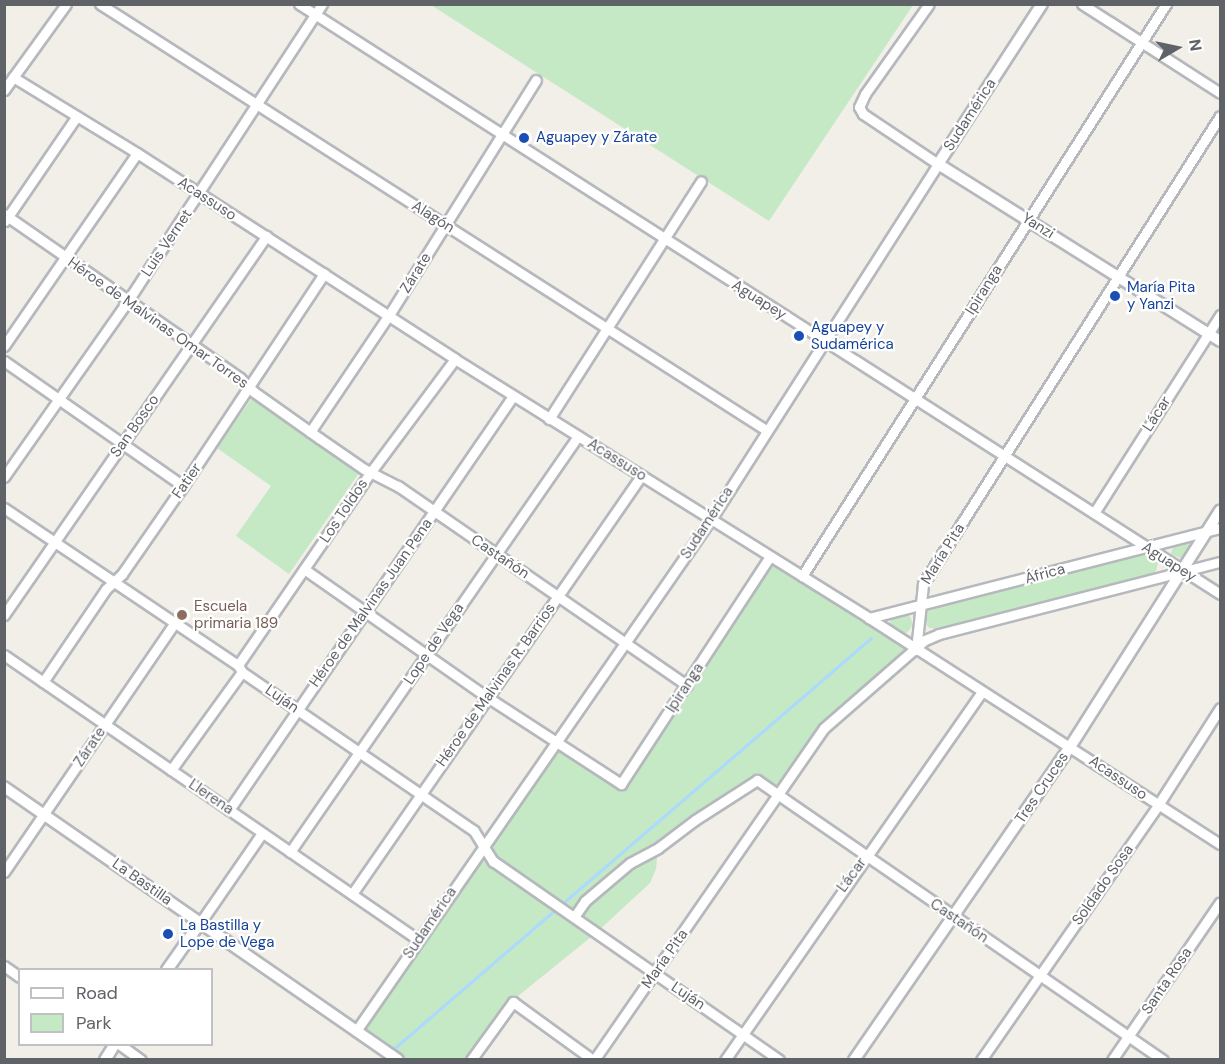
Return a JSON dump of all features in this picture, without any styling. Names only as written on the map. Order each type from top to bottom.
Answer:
[{"type":"street","points":[[4,90],[66,4]]},
{"type":"street","name":"Alagón","points":[[100,4],[766,430]]},
{"type":"street","name":"Aguapey","points":[[299,4],[1221,594]]},
{"type":"street","name":"Luis Vernet","points":[[4,477],[200,194],[322,4]]},
{"type":"street","name":"Yanzi","points":[[929,4],[865,94],[859,107],[863,114],[1221,341]]},
{"type":"street","name":"Sudamérica","points":[[356,1031],[397,974],[417,939],[711,519],[1041,4]]},
{"type":"street","points":[[1082,4],[1221,93]]},
{"type":"street","name":"Ipiranga","points":[[802,576],[1166,4]]},
{"type":"street","name":"Acassuso","points":[[13,77],[137,153],[549,419],[869,618],[1221,844]]},
{"type":"street","name":"Zárate","points":[[310,432],[389,315],[536,80]]},
{"type":"street","points":[[6,217],[77,116]]},
{"type":"street","name":"María Pita","points":[[593,1059],[655,974],[830,721],[916,650],[923,584],[1221,116]]},
{"type":"street","points":[[4,346],[137,153]]},
{"type":"street","points":[[549,419],[701,181]]},
{"type":"street","name":"Héroe de Malvinas Omar Torres","points":[[6,217],[129,299],[310,432]]},
{"type":"street","name":"San Bosco","points":[[4,615],[193,345],[266,236]]},
{"type":"street","name":"Fatier","points":[[43,682],[106,589],[114,582],[183,486],[324,274]]},
{"type":"street","name":"Lácar","points":[[1094,513],[1221,315]]},
{"type":"street","name":"Los Toldos","points":[[171,770],[370,473],[455,359]]},
{"type":"street","points":[[4,361],[183,486]]},
{"type":"street","name":"Héroe de Malvinas Juan Pena","points":[[229,810],[513,396]]},
{"type":"street","name":"Castañón","points":[[310,432],[370,473],[398,486],[687,685]]},
{"type":"street","name":"Lope de Vega","points":[[290,852],[578,436]]},
{"type":"street","name":"Héroe de Malvinas R. Barrios","points":[[352,894],[641,476]]},
{"type":"street","name":"Luján","points":[[4,508],[176,622],[297,710],[474,831],[494,861],[779,1059]]},
{"type":"street","name":"Tres Cruces","points":[[854,1059],[1070,747],[1221,511]]},
{"type":"street","name":"África","points":[[869,618],[1221,528]]},
{"type":"street","name":"Ipiranga","points":[[556,741],[616,782],[621,784],[624,782],[770,556]]},
{"type":"street","name":"África","points":[[916,650],[925,640],[939,634],[1221,562]]},
{"type":"street","points":[[304,569],[487,697],[556,741]]},
{"type":"street","name":"Zárate","points":[[4,872],[176,622]]},
{"type":"street","name":"Llerena","points":[[4,655],[417,939]]},
{"type":"street","name":"Lácar","points":[[725,1059],[982,692]]},
{"type":"street","name":"Soldado Sosa","points":[[981,1059],[1158,805],[1221,708]]},
{"type":"street","name":"Castañón","points":[[570,914],[630,863],[658,848],[757,780],[1163,1059]]},
{"type":"street","name":"La Bastilla","points":[[4,787],[396,1058]]},
{"type":"street","points":[[168,968],[262,833]]},
{"type":"street","name":"Santa Rosa","points":[[1112,1059],[1221,902]]},
{"type":"street","points":[[4,966],[18,975]]},
{"type":"street","points":[[471,1059],[513,1002],[593,1059]]},
{"type":"street","points":[[105,1059],[115,1046]]},
{"type":"street","points":[[120,1046],[141,1059]]},
{"type":"green space","points":[[431,5],[913,5],[769,221]]},
{"type":"green space","points":[[252,398],[359,473],[289,574],[236,536],[271,486],[217,448]]},
{"type":"green space","points":[[1186,542],[1190,546],[1183,559],[1171,554],[1173,546]]},
{"type":"green space","points":[[1140,554],[1151,556],[1158,563],[1156,571],[1148,577],[939,629],[929,628],[923,621],[923,615],[930,609]]},
{"type":"green space","points":[[770,556],[916,650],[830,721],[779,797],[756,781],[658,848],[656,869],[650,883],[596,933],[518,996],[471,1059],[398,1059],[356,1031],[556,741],[621,784]]},
{"type":"green space","points":[[901,612],[909,615],[912,623],[909,631],[901,634],[893,631],[890,623],[893,615]]},
{"type":"waterway","points":[[391,1051],[871,638]]},
{"type":"place","name":"Aguapey y Zárate","points":[[524,138]]},
{"type":"place","name":"María Pita y Yanzi","points":[[1115,296]]},
{"type":"place","name":"Aguapey y Sudamérica","points":[[799,336]]},
{"type":"place","name":"Escuela primaria 189","points":[[182,615]]},
{"type":"place","name":"La Bastilla y Lope de Vega","points":[[168,934]]}]
